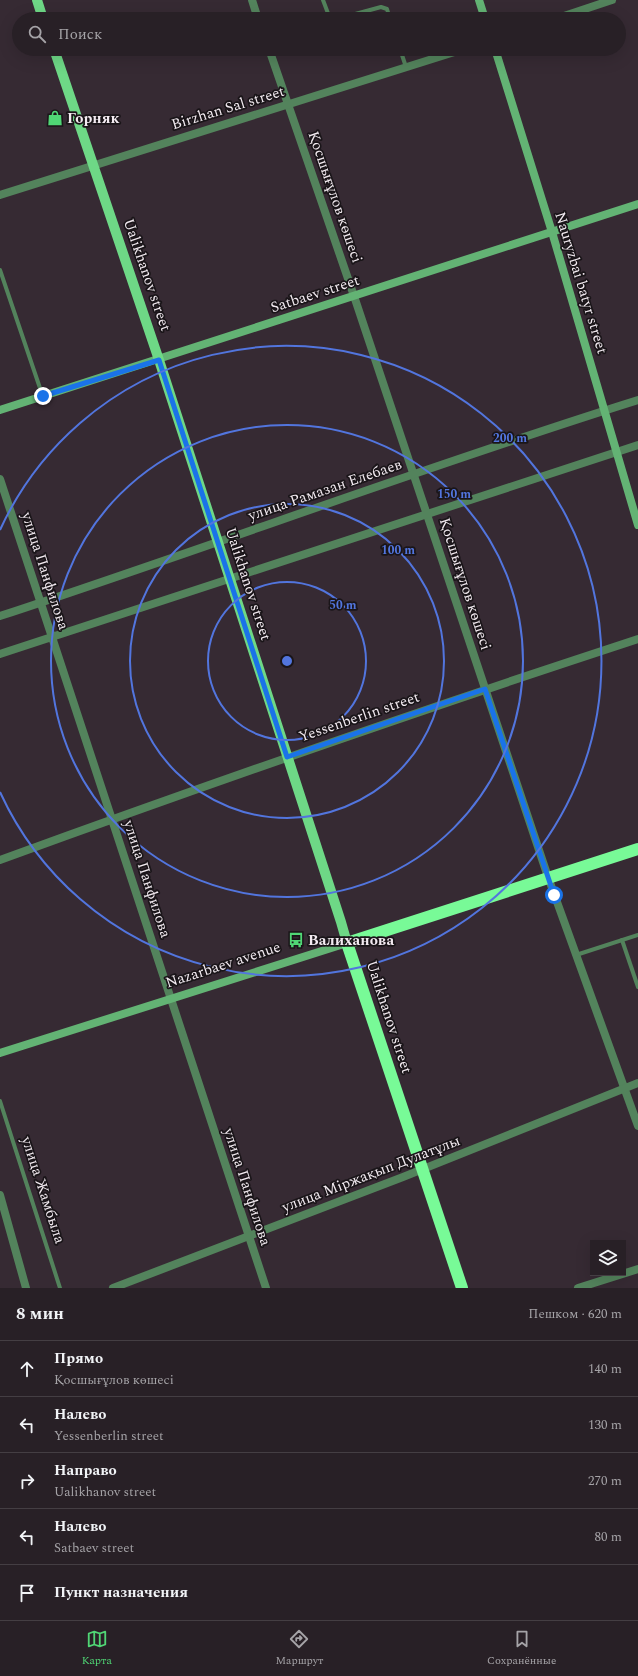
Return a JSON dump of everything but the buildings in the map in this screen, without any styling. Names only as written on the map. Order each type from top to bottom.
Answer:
[{"type":"highway","name":"Nazarbaev avenue","points":[[347,942],[638,849]]},
{"type":"highway","name":"Ualikhanov street","points":[[347,942],[462,1288]]},
{"type":"main road","points":[[37,0],[41,12]]},
{"type":"main road","name":"Ualikhanov street","points":[[56,56],[159,360],[287,757],[342,922],[347,942]]},
{"type":"street","points":[[252,0],[256,12]]},
{"type":"street","points":[[479,0],[483,12]]},
{"type":"street","points":[[576,12],[612,0]]},
{"type":"street","name":"Қосшығұлов көшесі","points":[[271,56],[354,296],[548,877],[638,1126]]},
{"type":"street","name":"Birzhan Sal street","points":[[0,195],[441,56]]},
{"type":"street","name":"Nauryzbai batyr street","points":[[497,56],[552,232],[638,525]]},
{"type":"street","name":"Satbaev street","points":[[0,410],[159,360],[638,204]]},
{"type":"street","name":"улица Рамазан Елебаев","points":[[0,616],[218,543],[413,474],[638,400]]},
{"type":"street","points":[[0,654],[638,445]]},
{"type":"street","name":"улица Панфилова","points":[[0,479],[266,1288]]},
{"type":"street","name":"Yessenberlin street","points":[[0,860],[287,757],[485,689],[638,639]]},
{"type":"street","name":"Nazarbaev avenue","points":[[0,1053],[347,942]]},
{"type":"street","name":"улица Міржақып Дулатұлы","points":[[113,1288],[423,1169],[638,1083]]},
{"type":"street","points":[[0,1195],[26,1288]]},
{"type":"street","points":[[578,1288],[638,1269]]},
{"type":"lane","points":[[323,0],[328,12]]},
{"type":"lane","points":[[363,12],[381,7],[387,9],[388,12]]},
{"type":"lane","points":[[402,56],[406,67]]},
{"type":"lane","points":[[0,270],[43,396]]},
{"type":"lane","points":[[576,955],[638,935]]},
{"type":"lane","points":[[622,940],[638,987]]},
{"type":"lane","name":"улица Жамбыла","points":[[0,1101],[60,1288]]},
{"type":"place","name":"Горняк","points":[[55,118]]},
{"type":"place","name":"Валиханова","points":[[296,940]]},
{"type":"route","points":[[43,396],[159,360],[287,757],[485,689],[554,895]]}]
